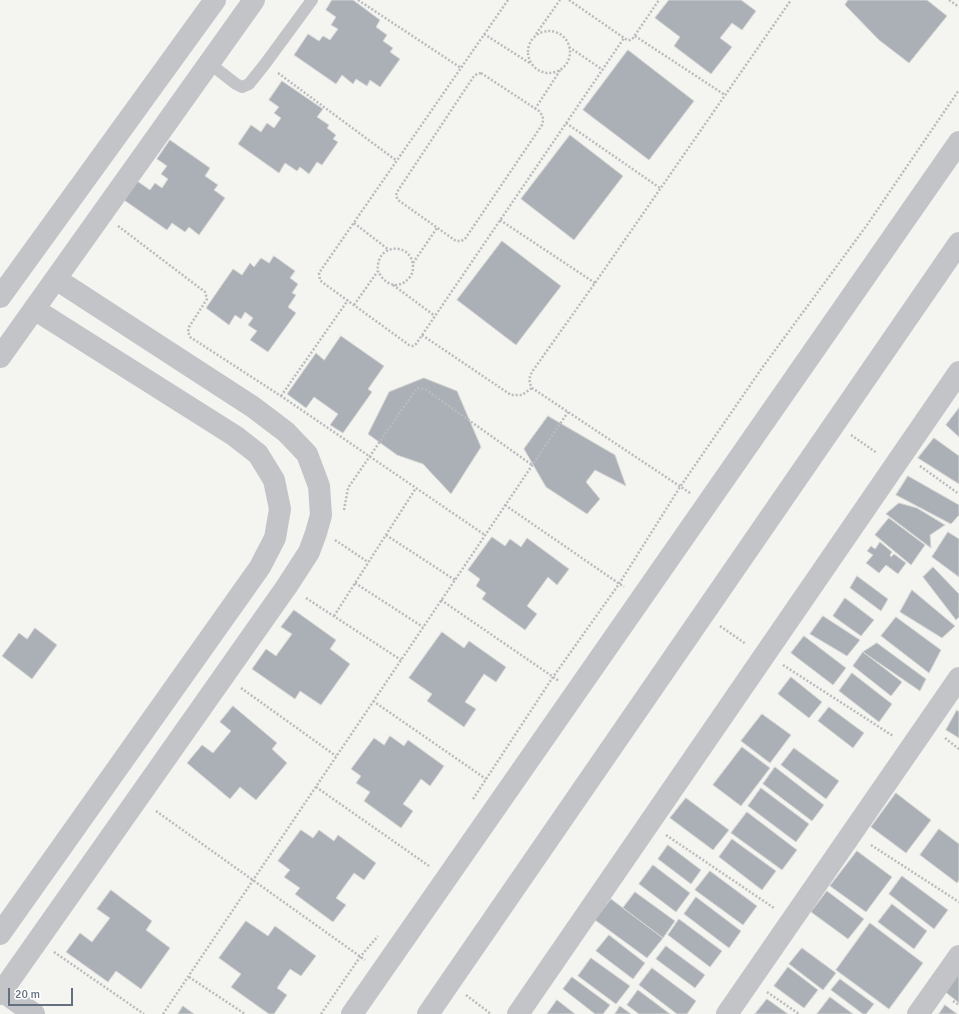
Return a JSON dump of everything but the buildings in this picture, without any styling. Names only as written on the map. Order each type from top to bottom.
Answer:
[{"type":"street","points":[[0,297],[215,0]]},
{"type":"street","points":[[0,357],[254,0]]},
{"type":"street","points":[[352,1014],[959,142]]},
{"type":"street","points":[[428,1014],[959,243]]},
{"type":"street","points":[[34,1014],[1,992],[287,586],[309,552],[321,515],[319,486],[307,454],[286,432],[254,407],[56,279]]},
{"type":"street","points":[[0,934],[260,568],[275,538],[280,509],[274,480],[258,454],[235,436],[34,309]]},
{"type":"street","points":[[518,1014],[959,372]]},
{"type":"street","points":[[727,1014],[959,678]]},
{"type":"street","points":[[120,765],[143,790]]},
{"type":"street","points":[[918,1014],[959,956]]},
{"type":"lane","points":[[209,64],[236,84],[246,86],[252,82],[312,0]]},
{"type":"path","points":[[358,0],[461,68]]},
{"type":"path","points":[[508,0],[319,273],[319,277],[322,282],[412,346],[416,344],[624,38]]},
{"type":"path","points":[[532,64],[528,57],[530,42],[560,0]]},
{"type":"path","points":[[569,0],[627,40],[630,40],[635,36],[659,0]]},
{"type":"path","points":[[707,505],[532,388],[529,384],[529,379],[791,0]]},
{"type":"path","points":[[949,0],[959,7]]},
{"type":"path","points":[[535,36],[541,32],[555,32],[562,35],[567,41],[569,47],[569,55],[566,63],[535,109]]},
{"type":"path","points":[[484,34],[532,64],[538,70],[554,72],[561,69]]},
{"type":"path","points":[[635,36],[725,96]]},
{"type":"path","points":[[569,47],[603,70]]},
{"type":"path","points":[[265,64],[397,161]]},
{"type":"path","points":[[481,73],[539,112],[543,117],[542,125],[464,239],[461,241],[456,241],[437,228],[398,200],[396,196],[397,192],[474,76],[481,73]]},
{"type":"path","points":[[469,805],[553,677],[619,584],[680,487],[762,368],[867,225],[959,90]]},
{"type":"path","points":[[566,123],[660,188]]},
{"type":"path","points":[[102,214],[205,292],[207,299],[189,327],[188,332],[190,337],[281,396],[485,535]]},
{"type":"path","points":[[500,220],[595,283]]},
{"type":"path","points":[[354,223],[389,250]]},
{"type":"path","points":[[413,263],[437,228]]},
{"type":"path","points":[[393,285],[400,285],[406,281],[411,276],[413,270],[411,257],[407,252],[395,248],[383,253],[379,258],[377,265],[381,278],[435,316]]},
{"type":"path","points":[[354,305],[378,271]]},
{"type":"path","points":[[281,396],[348,300]]},
{"type":"path","points":[[422,335],[511,395],[522,395],[532,388]]},
{"type":"path","points":[[343,514],[348,488],[414,392],[422,388],[532,465]]},
{"type":"path","points":[[164,1014],[568,412]]},
{"type":"path","points":[[835,423],[959,494]]},
{"type":"path","points":[[334,616],[416,488]]},
{"type":"path","points":[[505,504],[641,599]]},
{"type":"path","points":[[333,545],[337,534]]},
{"type":"path","points":[[386,535],[455,580]]},
{"type":"path","points":[[335,540],[368,562]]},
{"type":"path","points":[[356,582],[423,627]]},
{"type":"path","points":[[287,586],[401,660]]},
{"type":"path","points":[[441,600],[576,692]]},
{"type":"path","points":[[704,614],[765,655],[911,748]]},
{"type":"path","points":[[223,676],[336,756]]},
{"type":"path","points":[[373,701],[506,792]]},
{"type":"path","points":[[316,787],[430,867],[433,861]]},
{"type":"path","points":[[143,790],[253,880],[381,972]]},
{"type":"path","points":[[649,824],[792,920]]},
{"type":"path","points":[[852,833],[959,902]]},
{"type":"path","points":[[321,1014],[360,957],[380,933]]},
{"type":"path","points":[[37,941],[144,1014]]},
{"type":"path","points":[[189,977],[245,1014]]},
{"type":"path","points":[[750,981],[800,1014]]},
{"type":"path","points":[[449,984],[491,1014]]}]
